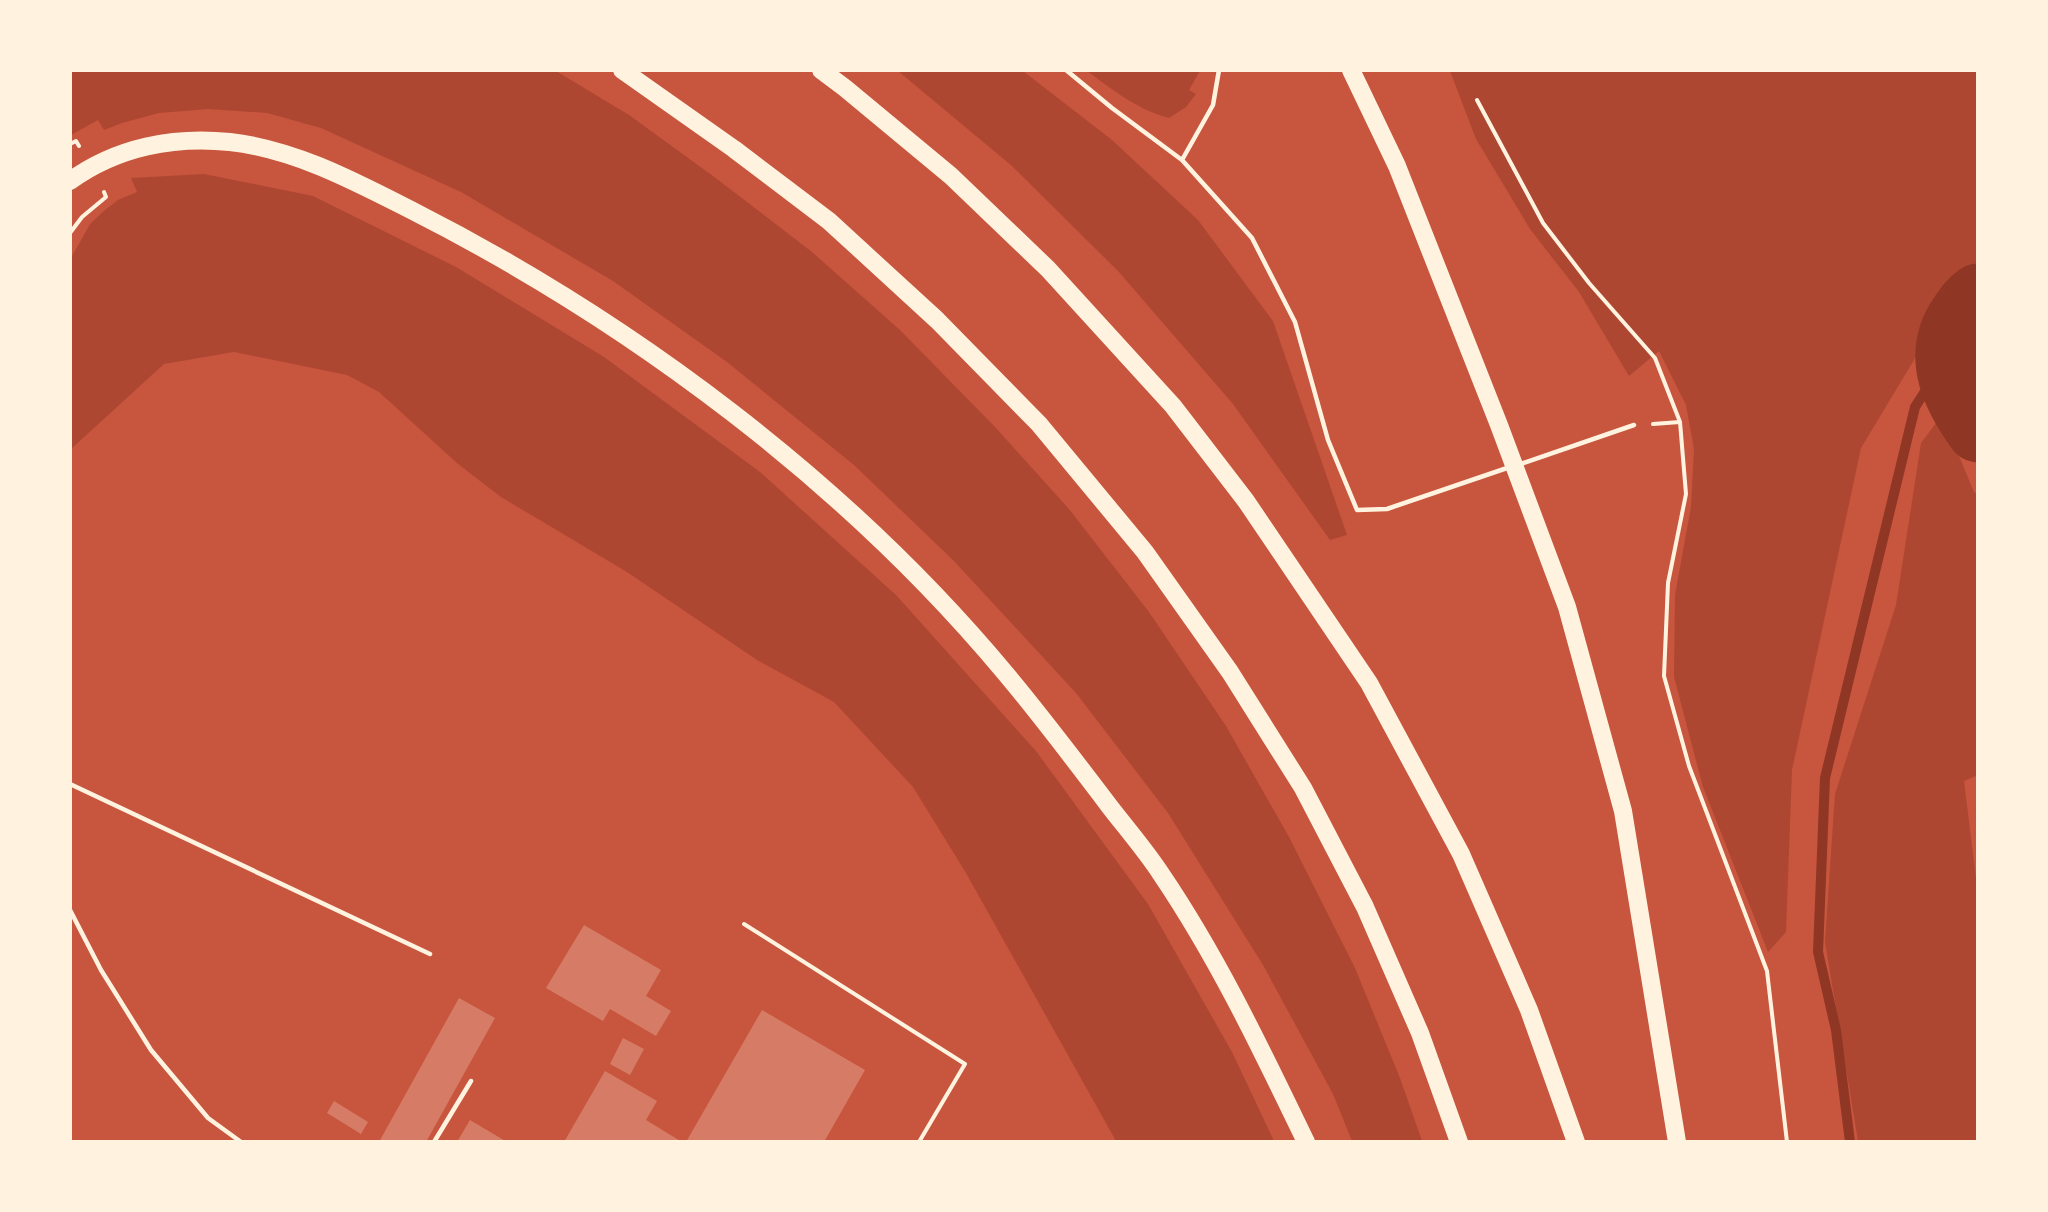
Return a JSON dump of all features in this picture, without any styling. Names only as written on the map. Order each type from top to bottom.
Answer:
[{"type":"highway","points":[[622,70],[734,149],[829,221],[904,289],[1039,424],[1145,552],[1230,672],[1304,788],[1365,907],[1420,1033],[1459,1142]]},
{"type":"highway","points":[[821,70],[951,176],[1048,269],[1173,406],[1246,501],[1369,683],[1461,854],[1529,1010],[1576,1142]]},
{"type":"highway","points":[[1351,70],[1401,177],[1499,425],[1567,607],[1623,811],[1677,1142]]},
{"type":"highway","points":[[70,181],[90,166],[138,147],[185,140],[233,142],[291,155],[353,181],[475,243],[558,292],[655,356],[735,415],[816,482],[893,553],[963,625],[1067,750],[1161,873],[1206,945],[1265,1058],[1305,1142]]},
{"type":"lane","points":[[1066,70],[1112,108],[1182,160],[1252,238],[1295,322],[1328,440],[1357,510],[1388,509],[1634,425]]},
{"type":"lane","points":[[1182,160],[1213,105],[1219,70]]},
{"type":"lane","points":[[70,784],[430,954]]},
{"type":"lane","points":[[70,910],[101,970],[151,1050],[208,1118],[241,1142]]},
{"type":"lane","points":[[434,1142],[471,1081]]},
{"type":"path","points":[[1477,100],[1544,223],[1589,284],[1654,358],[1680,422],[1686,494],[1668,583],[1664,676],[1689,766],[1767,971],[1787,1142]]},
{"type":"path","points":[[70,144],[76,141]]},
{"type":"path","points":[[70,233],[82,217],[106,197]]},
{"type":"path","points":[[1634,425],[1680,422]]},
{"type":"path","points":[[744,924],[965,1064],[919,1142]]},
{"type":"shaded area","points":[[71,70],[556,71],[629,115],[812,252],[900,330],[995,427],[1069,509],[1149,612],[1226,726],[1289,837],[1355,968],[1400,1078],[1422,1141],[1352,1141],[1333,1094],[1263,965],[1168,813],[1076,693],[954,561],[854,465],[727,362],[613,281],[461,192],[321,128],[267,113],[208,109],[159,113],[104,130],[98,120],[71,135]]},
{"type":"shaded area","points":[[1200,70],[1189,90],[1196,94],[1186,107],[1169,118],[1136,105],[1087,71]]},
{"type":"shaded area","points":[[898,71],[1023,71],[1112,140],[1198,220],[1273,321],[1347,535],[1330,540],[1233,404],[1118,271],[1012,166]]},
{"type":"shaded area","points":[[1450,71],[1977,71],[1977,276],[1926,340],[1861,448],[1792,770],[1786,932],[1768,952],[1703,787],[1674,677],[1675,595],[1691,507],[1694,449],[1686,405],[1659,351],[1629,376],[1579,292],[1530,229],[1476,139]]},
{"type":"shaded area","points":[[204,174],[313,196],[456,267],[604,357],[760,472],[896,595],[1036,751],[1148,904],[1232,1052],[1274,1141],[1116,1141],[966,873],[913,787],[834,702],[757,660],[627,572],[501,497],[458,464],[379,392],[347,375],[234,352],[164,364],[71,449],[71,258],[90,224],[118,200],[137,192],[131,178]]},
{"type":"shaded area","points":[[1977,329],[1978,408],[1958,356]]},
{"type":"shaded area","points":[[1942,415],[1974,492],[1978,495],[1978,775],[1964,781],[1978,895],[1977,1141],[1858,1141],[1825,942],[1835,794],[1896,605],[1921,443]]},
{"type":"building","points":[[584,925],[661,970],[646,996],[671,1011],[656,1036],[610,1009],[603,1021],[546,988]]},
{"type":"building","points":[[459,998],[495,1018],[426,1142],[379,1142]]},
{"type":"building","points":[[762,1010],[865,1070],[824,1142],[686,1142]]},
{"type":"building","points":[[623,1038],[644,1049],[630,1075],[610,1064]]},
{"type":"building","points":[[605,1071],[657,1101],[646,1120],[682,1142],[564,1142]]},
{"type":"building","points":[[334,1101],[368,1122],[361,1134],[327,1113]]},
{"type":"building","points":[[470,1120],[507,1142],[457,1142]]},
{"type":"waterway","points":[[1978,295],[1957,320],[1947,349],[1947,364],[1955,392],[1978,431]]},
{"type":"waterway","points":[[1850,1142],[1836,1030],[1818,952],[1825,778],[1915,407],[1946,359]]}]
